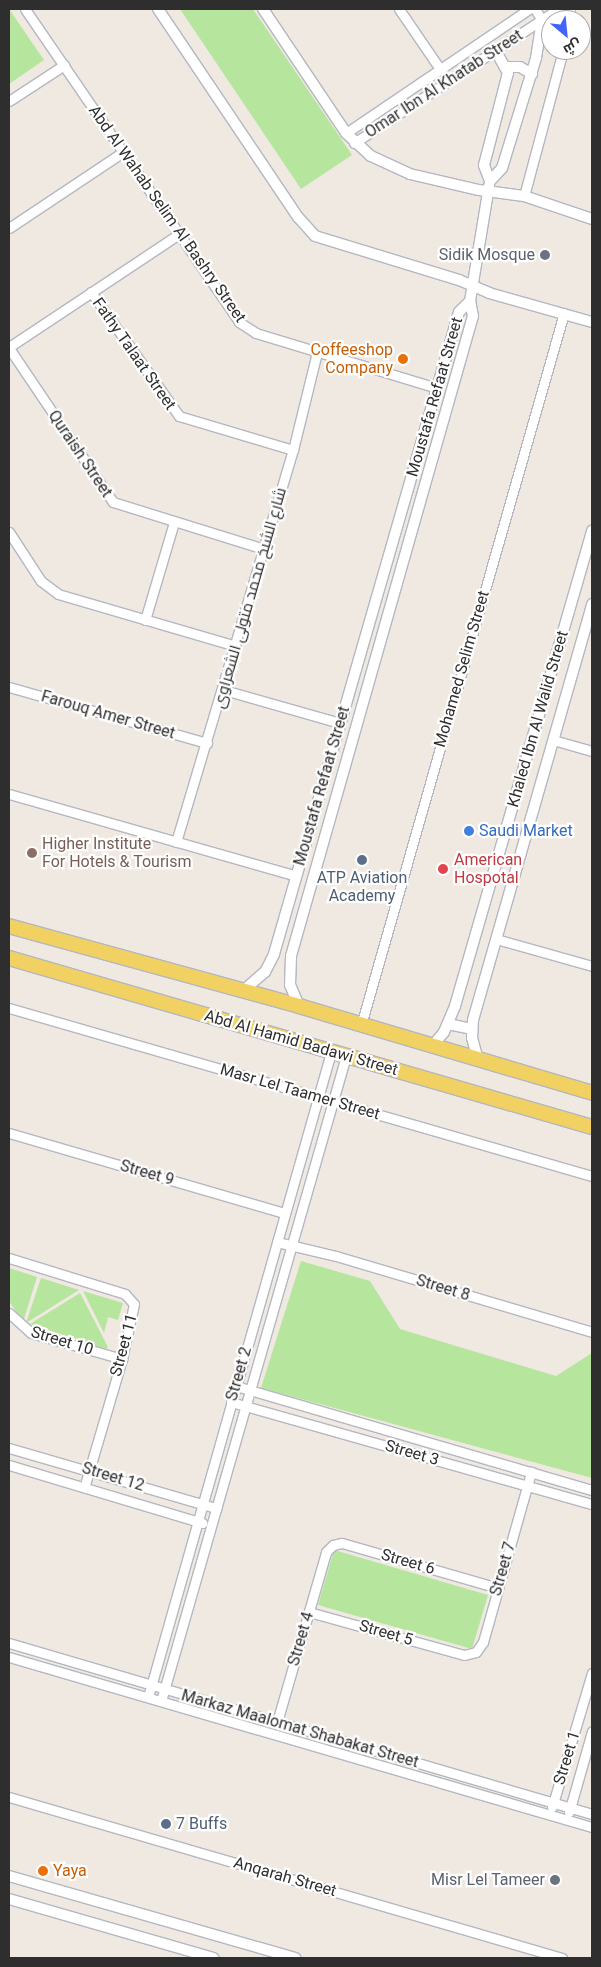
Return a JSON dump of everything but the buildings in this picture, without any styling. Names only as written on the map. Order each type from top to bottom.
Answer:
[{"type":"main road","name":"Abd Al Hamid Badawi Street","points":[[9,926],[244,990],[592,1093]]},
{"type":"main road","name":"Abd Al Hamid Badawi Street","points":[[9,958],[592,1127]]},
{"type":"street","name":"Abd Al Wahab Selim Al Bashry Street","points":[[26,9],[178,234],[243,326],[256,333],[437,388]]},
{"type":"street","points":[[158,9],[308,231],[332,244],[592,322]]},
{"type":"street","points":[[263,9],[354,143],[395,168],[489,192],[524,196],[592,218]]},
{"type":"street","points":[[399,9],[440,69]]},
{"type":"street","name":"Omar Ibn Al Khatab Street","points":[[346,132],[529,9]]},
{"type":"street","name":"Omar Ibn Al Khatab Street","points":[[354,143],[541,21]]},
{"type":"street","points":[[490,181],[501,173],[532,74],[541,25]]},
{"type":"street","points":[[470,301],[489,192],[490,181],[484,165],[508,80],[507,67],[496,51]]},
{"type":"street","points":[[524,196],[561,60]]},
{"type":"street","points":[[9,101],[64,65]]},
{"type":"street","points":[[507,67],[520,67],[532,74]]},
{"type":"street","points":[[9,228],[123,152]]},
{"type":"street","points":[[9,347],[178,234]]},
{"type":"street","name":"Fathy Talaat Street","points":[[91,292],[179,416],[292,450]]},
{"type":"street","name":"Moustafa Refaat Street","points":[[244,990],[260,979],[271,963],[459,312],[470,301]]},
{"type":"street","name":"Moustafa Refaat Street","points":[[298,1006],[290,984],[290,966],[473,316],[470,301]]},
{"type":"street","name":"Mohamed Selim Street","points":[[361,1026],[564,313]]},
{"type":"street","name":"Quraish Street","points":[[9,347],[109,499],[117,505],[264,549]]},
{"type":"street","name":"شارع الشيخ محمد متولى الشعراوى","points":[[176,842],[224,690],[292,450],[317,352]]},
{"type":"street","points":[[145,620],[174,522]]},
{"type":"street","name":"Khaled Ibn Al Walid Street","points":[[432,1046],[448,1024],[592,530]]},
{"type":"street","points":[[9,532],[41,580],[52,590],[145,620],[236,646]]},
{"type":"street","name":"Khaled Ibn Al Walid Street","points":[[478,1060],[472,1029],[592,604]]},
{"type":"street","name":"Farouq Amer Street","points":[[9,687],[207,743]]},
{"type":"street","points":[[224,690],[340,723]]},
{"type":"street","points":[[553,740],[592,751]]},
{"type":"street","points":[[9,794],[296,876]]},
{"type":"street","points":[[496,939],[592,966]]},
{"type":"street","points":[[271,963],[281,970],[290,966]]},
{"type":"street","name":"Masr Lel Taamer Street","points":[[9,1008],[592,1176]]},
{"type":"street","points":[[448,1024],[472,1029]]},
{"type":"street","name":"Street 2","points":[[148,1697],[331,1052]]},
{"type":"street","name":"Street 2","points":[[161,1701],[245,1406],[293,1247],[346,1056]]},
{"type":"street","name":"Street 9","points":[[9,1133],[285,1213]]},
{"type":"street","name":"Street 8","points":[[277,1242],[336,1256],[592,1332]]},
{"type":"street","name":"Street 11","points":[[9,1258],[128,1296],[134,1311],[122,1359],[84,1488]]},
{"type":"street","name":"Street 10","points":[[9,1313],[31,1333],[122,1359]]},
{"type":"street","name":"Street 3","points":[[236,1386],[592,1490]]},
{"type":"street","name":"Street 3","points":[[231,1402],[592,1504]]},
{"type":"street","name":"Street 12","points":[[9,1448],[216,1508]]},
{"type":"street","name":"Street 12","points":[[9,1465],[211,1526]]},
{"type":"street","name":"Street 7","points":[[464,1655],[472,1654],[481,1646],[531,1472]]},
{"type":"street","name":"Street 6","points":[[325,1557],[329,1548],[342,1543],[498,1588]]},
{"type":"street","name":"Street 4","points":[[277,1722],[325,1557]]},
{"type":"street","name":"Street 5","points":[[309,1612],[464,1655]]},
{"type":"street","name":"Markaz Maalomat Shabakat Street","points":[[9,1643],[592,1814]]},
{"type":"street","name":"Markaz Maalomat Shabakat Street","points":[[9,1657],[592,1827]]},
{"type":"street","name":"Street 1","points":[[550,1815],[592,1673]]},
{"type":"street","name":"Street 1","points":[[567,1820],[592,1731]]},
{"type":"street","name":"Anqarah Street","points":[[9,1796],[562,1958]]},
{"type":"street","points":[[9,1876],[295,1958]]},
{"type":"street","points":[[9,1899],[198,1956],[214,1958]]},
{"type":"green space","points":[[9,9],[44,60],[9,84]]},
{"type":"green space","points":[[180,9],[253,9],[352,155],[301,189]]},
{"type":"green space","points":[[301,1261],[370,1281],[400,1329],[556,1376],[592,1353],[592,1478],[261,1388]]},
{"type":"green space","points":[[9,1268],[37,1277],[23,1322],[9,1301]]},
{"type":"green space","points":[[41,1278],[79,1290],[26,1323]]},
{"type":"green space","points":[[83,1291],[123,1303],[118,1320],[108,1317],[104,1333]]},
{"type":"green space","points":[[80,1293],[108,1347],[106,1349],[30,1324]]},
{"type":"green space","points":[[334,1550],[488,1595],[472,1649],[318,1605]]},
{"type":"place","name":"Sidik Mosque","points":[[545,255]]},
{"type":"place","name":"Coffeeshop Company","points":[[403,359]]},
{"type":"place","name":"Saudi Market","points":[[469,831]]},
{"type":"place","name":"Higher Institute For Hotels & Tourism","points":[[32,853]]},
{"type":"place","name":"ATP Aviation Academy","points":[[362,860]]},
{"type":"place","name":"American Hospotal","points":[[443,869]]},
{"type":"place","name":"7 Buffs","points":[[166,1824]]},
{"type":"place","name":"Yaya","points":[[43,1871]]},
{"type":"place","name":"Misr Lel Tameer","points":[[555,1880]]}]
